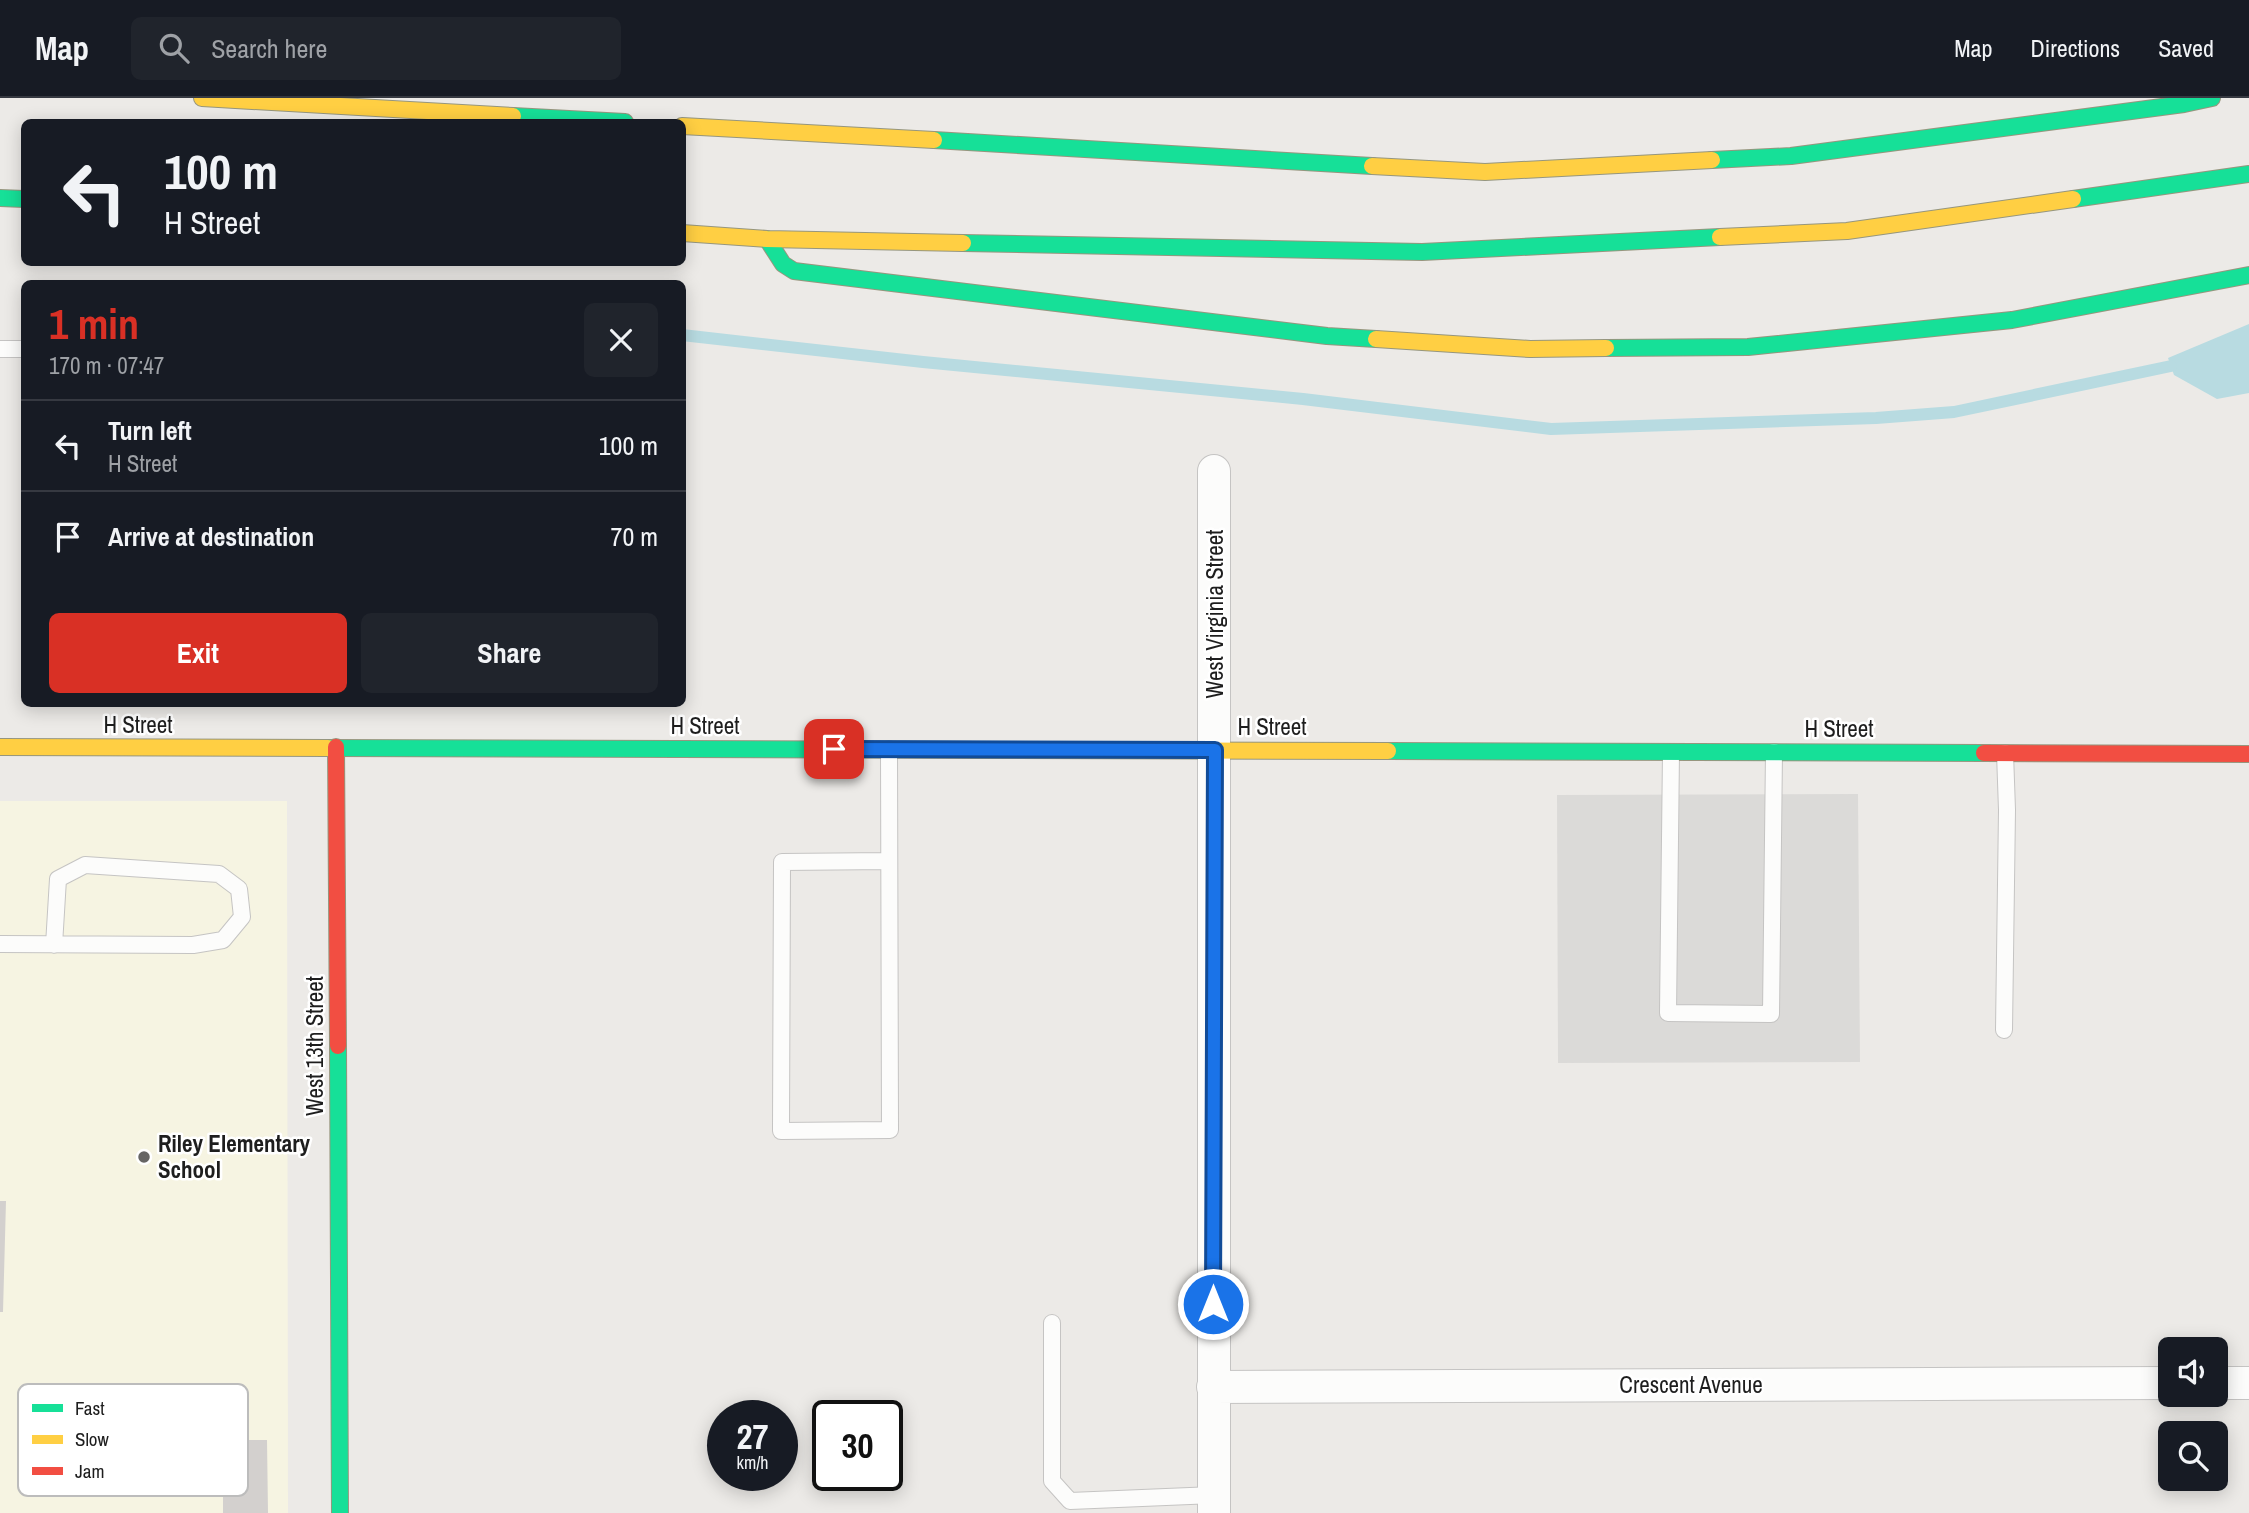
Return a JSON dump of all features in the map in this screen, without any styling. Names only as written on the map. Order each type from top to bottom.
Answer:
[{"type":"main road","points":[[202,98],[572,119]]},
{"type":"main road","points":[[686,126],[1485,172],[1791,156],[2171,106],[2211,98]]},
{"type":"main road","points":[[686,233],[767,239],[1422,252],[1847,231],[2249,174]]},
{"type":"main road","points":[[0,198],[21,199]]},
{"type":"main road","points":[[767,239],[783,264],[794,271],[1327,336],[1530,349],[1748,347],[2012,320],[2249,275]]},
{"type":"main road","name":"H Street","points":[[0,747],[2249,754]]},
{"type":"main road","name":"West 13th Street","points":[[337,747],[340,1513]]},
{"type":"street","name":"West Virginia Street","points":[[1214,471],[1214,1504]]},
{"type":"street","name":"Crescent Avenue","points":[[1213,1387],[2158,1383]]},
{"type":"street","points":[[2228,1383],[2249,1383]]},
{"type":"lane","points":[[0,349],[21,349]]},
{"type":"lane","points":[[889,749],[890,1130],[781,1131],[782,862],[889,861]]},
{"type":"lane","points":[[1671,752],[1668,1013],[1771,1014],[1774,752]]},
{"type":"lane","points":[[2004,1030],[2007,810],[2005,753]]},
{"type":"lane","points":[[0,944],[54,945],[192,945],[223,940],[242,917],[239,889],[219,874],[85,865],[58,879],[54,945]]},
{"type":"lane","points":[[1052,1323],[1052,1481],[1070,1501],[1214,1504]]},
{"type":"shaded area","points":[[1858,794],[1860,1062],[1558,1063],[1557,795]]},
{"type":"shaded area","name":"Riley Elementary School","points":[[0,801],[287,801],[288,1513],[0,1513]]},
{"type":"water","points":[[2249,324],[2249,393],[2217,399],[2174,375],[2168,358]]},
{"type":"building","points":[[0,1201],[6,1201],[3,1312],[0,1312]]},
{"type":"building","points":[[248,1440],[267,1440],[268,1513],[223,1513],[223,1496],[248,1496]]},
{"type":"waterway","points":[[686,335],[923,362],[1303,399],[1551,429],[1876,418],[1954,412],[2171,366]]},
{"type":"traffic: fast","points":[[1712,160],[1791,156],[2184,104],[2212,98]]},
{"type":"traffic: fast","points":[[513,116],[569,119]]},
{"type":"traffic: fast","points":[[934,140],[1372,166]]},
{"type":"traffic: fast","points":[[2073,199],[2249,174]]},
{"type":"traffic: fast","points":[[0,198],[21,199]]},
{"type":"traffic: fast","points":[[963,243],[1422,252],[1720,237]]},
{"type":"traffic: fast","points":[[767,239],[783,264],[794,271],[1327,336],[1376,339]]},
{"type":"traffic: fast","points":[[1606,348],[1748,347],[2012,320],[2249,275]]},
{"type":"traffic: fast","points":[[328,748],[980,750]]},
{"type":"traffic: fast","points":[[1388,751],[1984,753]]},
{"type":"traffic: fast","points":[[338,1046],[340,1513]]},
{"type":"traffic: slow","points":[[202,98],[513,116]]},
{"type":"traffic: slow","points":[[686,126],[934,140]]},
{"type":"traffic: slow","points":[[1372,166],[1485,172],[1712,160]]},
{"type":"traffic: slow","points":[[1720,237],[1847,231],[2073,199]]},
{"type":"traffic: slow","points":[[686,233],[767,239],[963,243]]},
{"type":"traffic: slow","points":[[1376,339],[1530,349],[1606,348]]},
{"type":"traffic: slow","points":[[0,747],[328,748]]},
{"type":"traffic: slow","points":[[980,750],[1388,751]]},
{"type":"traffic: jam","points":[[336,747],[338,1046]]},
{"type":"traffic: jam","points":[[1984,753],[2249,754]]},
{"type":"place","name":"Riley Elementary School","points":[[144,1157]]},
{"type":"route","points":[[834,749],[1215,750],[1213,1304]]}]
